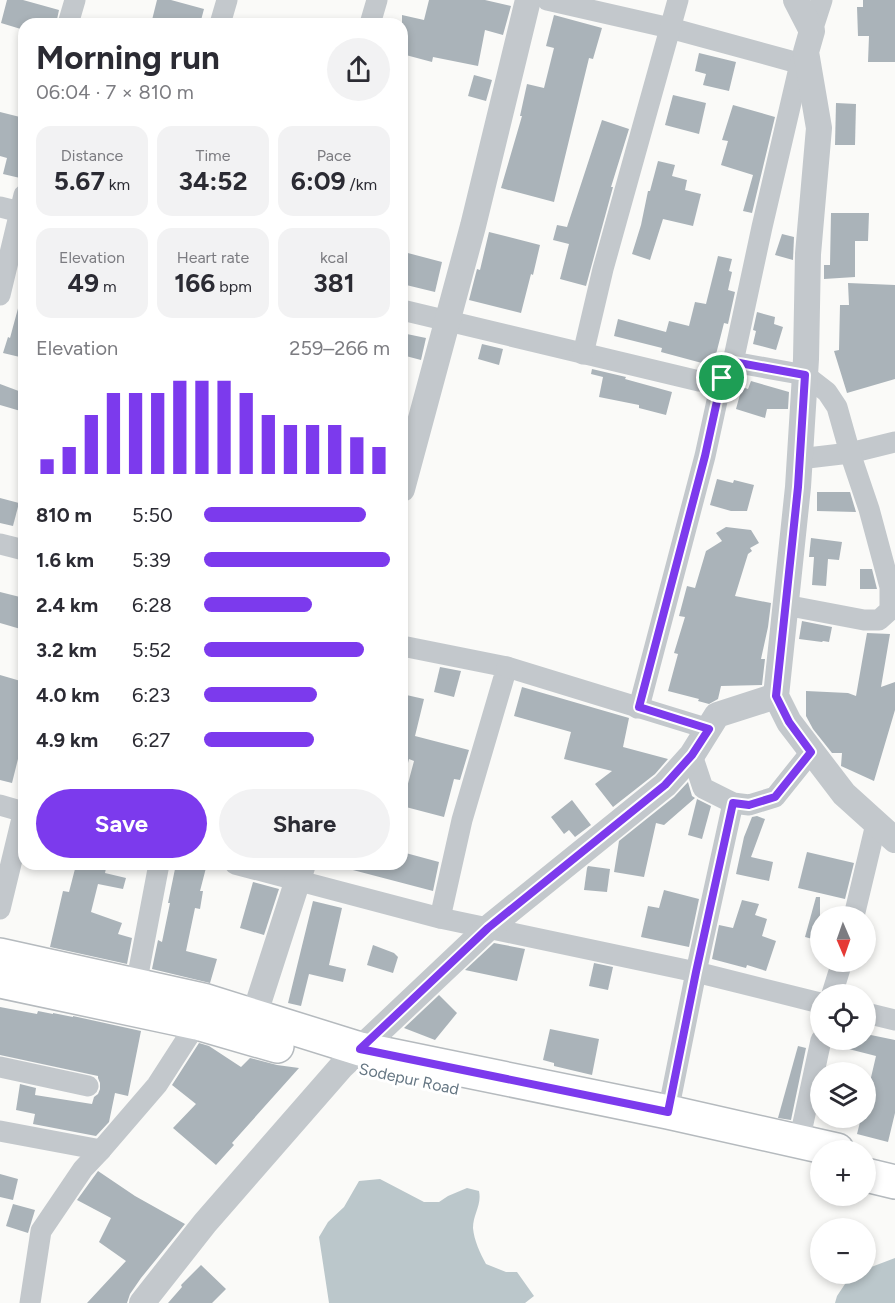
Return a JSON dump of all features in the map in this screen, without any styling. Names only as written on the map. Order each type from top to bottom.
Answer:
[{"type":"main road","points":[[0,955],[203,1000],[254,1016],[351,1057],[668,1112],[810,1153]]},
{"type":"main road","name":"Sodepur Road","points":[[0,981],[810,1153]]},
{"type":"main road","points":[[876,1159],[895,1164]]},
{"type":"main road","points":[[876,1177],[895,1182]]},
{"type":"street","points":[[70,18],[75,0]]},
{"type":"street","points":[[222,18],[227,0]]},
{"type":"street","points":[[372,18],[377,0]]},
{"type":"street","points":[[408,467],[473,226],[528,0]]},
{"type":"street","points":[[547,0],[670,28],[805,65]]},
{"type":"street","points":[[583,354],[603,268],[678,0]]},
{"type":"street","points":[[796,0],[812,30]]},
{"type":"street","points":[[638,707],[728,370],[762,227],[805,65],[806,52],[822,0]]},
{"type":"street","points":[[805,65],[819,128],[808,255],[800,459],[776,696],[789,722],[844,794],[886,832],[858,906]]},
{"type":"street","points":[[0,295],[17,207]]},
{"type":"street","points":[[408,312],[699,381],[728,370],[805,375],[827,392],[837,407],[869,508],[890,587],[890,610],[879,620],[864,620],[785,605]]},
{"type":"street","points":[[800,459],[850,453],[895,442]]},
{"type":"street","points":[[0,543],[18,548]]},
{"type":"street","points":[[408,647],[507,667],[709,729]]},
{"type":"street","points":[[440,918],[462,820],[507,667]]},
{"type":"street","points":[[142,1303],[206,1223],[351,1057],[488,928],[665,785],[692,755],[717,715],[776,696]]},
{"type":"street","points":[[692,755],[703,788],[733,803],[749,805],[775,797],[811,752]]},
{"type":"street","points":[[668,1112],[733,803]]},
{"type":"street","points":[[0,805],[18,810]]},
{"type":"street","points":[[0,909],[18,836]]},
{"type":"street","points":[[136,985],[158,870]]},
{"type":"street","points":[[279,870],[300,873],[440,918],[696,972],[810,1000]]},
{"type":"street","points":[[254,1016],[300,873]]},
{"type":"street","points":[[876,1015],[895,1020]]},
{"type":"street","points":[[30,1303],[41,1231],[83,1169],[157,1085],[197,1023]]},
{"type":"street","points":[[811,1140],[820,1050]]},
{"type":"street","points":[[0,1067],[88,1086]]},
{"type":"street","points":[[0,1131],[101,1150]]},
{"type":"shaded area","points":[[380,1179],[424,1202],[439,1202],[467,1188],[479,1191],[473,1228],[476,1242],[486,1264],[506,1272],[517,1272],[534,1296],[525,1303],[329,1303],[319,1237],[328,1222],[344,1207],[359,1181]]},
{"type":"shaded area","points":[[895,1258],[895,1303],[835,1303],[845,1284],[876,1284],[876,1265]]},
{"type":"building","points":[[7,0],[23,0],[59,10],[57,18],[18,18],[18,28],[1,23]]},
{"type":"building","points":[[157,0],[171,0],[204,9],[202,18],[152,18]]},
{"type":"building","points":[[429,0],[485,0],[511,6],[503,35],[485,30],[478,66],[433,57],[432,62],[408,56],[408,18],[402,18],[402,15],[424,20]]},
{"type":"building","points":[[863,0],[895,0],[895,62],[868,62],[869,36],[858,36],[857,7],[863,7]]},
{"type":"building","points":[[554,15],[602,28],[593,59],[589,58],[554,202],[501,188],[522,116],[520,116],[527,84],[544,88],[554,48],[546,46]]},
{"type":"building","points":[[699,53],[736,62],[729,91],[703,85],[706,74],[695,71]]},
{"type":"building","points":[[474,75],[492,80],[486,101],[468,96]]},
{"type":"building","points":[[673,95],[706,103],[699,134],[665,125]]},
{"type":"building","points":[[836,103],[856,104],[855,145],[835,145]]},
{"type":"building","points":[[733,105],[775,117],[752,213],[743,211],[753,175],[721,165],[728,141],[722,140]]},
{"type":"building","points":[[0,112],[18,116],[18,178],[3,174],[7,158],[0,156]]},
{"type":"building","points":[[602,120],[629,129],[611,187],[613,187],[586,286],[560,279],[569,244],[553,240],[557,225],[567,227]]},
{"type":"building","points":[[658,161],[675,165],[672,176],[687,180],[685,190],[701,194],[693,226],[663,219],[650,260],[632,254]]},
{"type":"building","points":[[831,213],[869,213],[868,241],[855,241],[855,277],[824,279],[824,265],[830,265]]},
{"type":"building","points":[[489,232],[540,245],[521,313],[469,300],[477,269],[480,270]]},
{"type":"building","points":[[782,234],[794,237],[793,260],[775,255]]},
{"type":"building","points":[[408,253],[442,262],[435,292],[408,285]]},
{"type":"building","points":[[718,256],[732,259],[728,290],[735,292],[728,324],[724,323],[713,366],[661,352],[662,348],[614,336],[618,319],[666,332],[669,321],[689,326],[695,302],[706,304]]},
{"type":"building","points":[[848,283],[895,285],[895,379],[847,393],[834,351],[839,350],[840,305],[849,305]]},
{"type":"building","points":[[18,308],[18,357],[3,353],[8,337],[10,338]]},
{"type":"building","points":[[757,312],[775,317],[774,324],[783,327],[776,350],[753,344]]},
{"type":"building","points":[[408,334],[426,338],[421,360],[408,357]]},
{"type":"building","points":[[482,344],[503,349],[499,365],[478,359]]},
{"type":"building","points":[[592,369],[672,392],[666,415],[639,408],[639,405],[599,397],[603,377],[591,374]]},
{"type":"building","points":[[751,381],[789,392],[788,409],[767,409],[765,418],[736,409],[742,387],[748,389]]},
{"type":"building","points":[[0,384],[18,391],[18,410],[0,405]]},
{"type":"building","points":[[717,479],[754,485],[747,511],[731,511],[710,505]]},
{"type":"building","points":[[817,492],[850,492],[856,512],[817,511]]},
{"type":"building","points":[[0,498],[18,503],[13,526],[0,523]]},
{"type":"building","points":[[726,527],[751,530],[759,543],[750,548],[752,551],[748,554],[735,596],[771,603],[761,659],[765,659],[762,685],[721,686],[718,699],[709,704],[668,691],[678,654],[674,653],[685,617],[679,616],[687,586],[695,588],[706,551],[722,541],[716,533]]},
{"type":"building","points":[[811,538],[842,542],[839,560],[828,559],[826,586],[812,585],[814,557],[809,557]]},
{"type":"building","points":[[860,569],[872,569],[877,589],[860,589]]},
{"type":"building","points":[[0,592],[18,596],[18,628],[0,623]]},
{"type":"building","points":[[802,621],[832,627],[829,642],[799,639]]},
{"type":"building","points":[[867,633],[890,634],[881,687],[895,682],[895,710],[874,781],[841,766],[842,753],[832,753],[806,716],[806,691],[848,693],[856,696]]},
{"type":"building","points":[[440,667],[461,671],[454,697],[434,692]]},
{"type":"building","points":[[0,675],[18,680],[18,759],[12,783],[0,780]]},
{"type":"building","points":[[522,687],[629,718],[623,747],[668,759],[655,774],[613,807],[595,784],[612,771],[564,759],[571,732],[514,716]]},
{"type":"building","points":[[408,695],[424,699],[415,736],[469,750],[460,780],[454,779],[444,817],[408,808],[408,784],[414,761],[409,759],[408,763]]},
{"type":"building","points":[[688,782],[692,796],[695,798],[664,825],[656,823],[644,877],[614,872],[619,841],[674,797]]},
{"type":"building","points":[[697,799],[711,806],[702,839],[688,835]]},
{"type":"building","points":[[572,800],[591,825],[575,837],[569,830],[564,834],[551,817]]},
{"type":"building","points":[[752,817],[765,819],[751,857],[773,862],[769,881],[736,874],[744,837]]},
{"type":"building","points":[[807,852],[854,863],[845,899],[798,888]]},
{"type":"building","points":[[408,854],[439,862],[433,891],[353,870],[408,870]]},
{"type":"building","points":[[588,866],[610,869],[607,892],[584,890]]},
{"type":"building","points":[[75,870],[106,870],[105,873],[126,878],[123,889],[98,884],[91,912],[122,923],[118,934],[132,938],[127,964],[50,947],[63,891],[69,892]]},
{"type":"building","points":[[175,870],[205,870],[200,891],[203,891],[200,909],[195,908],[186,951],[217,959],[210,983],[152,969],[158,940],[162,942],[170,903],[168,903]]},
{"type":"building","points":[[253,882],[279,889],[264,935],[240,928]]},
{"type":"building","points":[[664,890],[699,899],[689,947],[641,937],[648,906],[659,908]]},
{"type":"building","points":[[816,897],[820,897],[820,906],[814,906]]},
{"type":"building","points":[[742,900],[759,904],[755,915],[767,919],[762,936],[776,941],[766,971],[712,959],[719,925],[733,928]]},
{"type":"building","points":[[313,901],[342,908],[329,965],[346,969],[343,982],[309,974],[301,1006],[288,1003]]},
{"type":"building","points":[[810,919],[810,938],[805,937]]},
{"type":"building","points":[[494,943],[525,949],[517,981],[465,970]]},
{"type":"building","points":[[373,945],[394,953],[398,957],[393,973],[367,965]]},
{"type":"building","points":[[594,963],[613,967],[608,990],[589,986]]},
{"type":"building","points":[[439,995],[457,1013],[435,1040],[404,1028]]},
{"type":"building","points":[[0,1007],[37,1014],[38,1011],[73,1016],[141,1031],[128,1096],[115,1093],[109,1122],[96,1136],[33,1124],[35,1114],[16,1110],[20,1084],[36,1088],[35,1095],[92,1104],[100,1089],[100,1083],[98,1076],[0,1055]]},
{"type":"building","points":[[550,1029],[599,1039],[592,1075],[554,1066],[554,1063],[543,1060]]},
{"type":"building","points":[[876,1036],[895,1040],[895,1113],[888,1142],[857,1134],[858,1128],[876,1128],[876,1056],[853,1050],[876,1050]]},
{"type":"building","points":[[199,1043],[209,1046],[241,1067],[250,1058],[299,1068],[232,1143],[234,1145],[216,1165],[173,1128],[196,1104],[172,1085]]},
{"type":"building","points":[[798,1046],[806,1048],[791,1120],[778,1118]]},
{"type":"building","points":[[98,1171],[135,1196],[185,1224],[141,1278],[127,1303],[87,1303],[126,1261],[99,1242],[111,1218],[77,1200]]},
{"type":"building","points":[[0,1174],[18,1179],[13,1200],[0,1197]]},
{"type":"building","points":[[13,1204],[35,1210],[28,1233],[6,1226]]},
{"type":"building","points":[[201,1265],[226,1289],[212,1303],[168,1303],[182,1287],[181,1285]]},
{"type":"route","points":[[734,362],[805,375],[798,487],[776,696],[789,722],[811,752],[775,797],[749,805],[733,803],[668,1112],[360,1049],[488,928],[665,785],[692,755],[709,729],[639,707],[705,456],[722,378],[734,362]]}]
